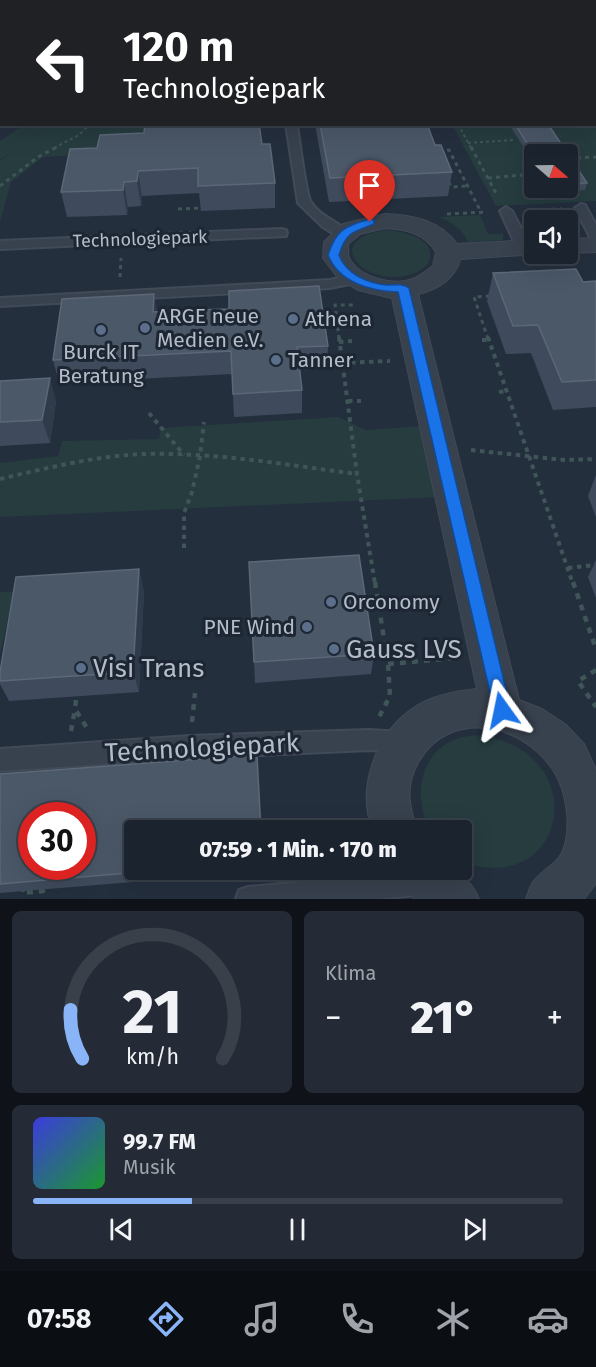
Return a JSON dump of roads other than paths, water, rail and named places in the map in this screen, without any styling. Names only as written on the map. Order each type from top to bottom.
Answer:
[{"type":"street","points":[[399,221],[432,232],[444,244],[449,252],[445,270],[438,277],[405,296],[355,279],[344,272],[337,264],[334,255],[335,246],[344,234],[370,222],[399,221]]},
{"type":"street","points":[[578,246],[596,245]]},
{"type":"street","points":[[449,252],[524,247]]},
{"type":"street","points":[[405,296],[502,710]]},
{"type":"street","points":[[391,820],[388,798],[390,772],[386,741],[432,717],[469,706],[502,710],[539,728],[570,759],[589,806],[591,825],[584,860],[573,878],[549,899]]},
{"type":"lane","points":[[291,126],[304,203],[327,225],[344,234]]},
{"type":"lane","points":[[581,208],[596,237]]},
{"type":"lane","points":[[506,211],[524,239]]},
{"type":"lane","name":"Technologiepark","points":[[0,245],[281,233]]},
{"type":"lane","points":[[0,302],[330,284],[355,279]]},
{"type":"lane","name":"Technologiepark","points":[[0,760],[190,747],[386,741]]},
{"type":"lane","points":[[248,899],[436,884]]},
{"type":"place","name":"Athena","points":[[293,319]]},
{"type":"place","name":"ARGE neue Medien e.V.","points":[[145,328]]},
{"type":"place","name":"Burck IT Beratung","points":[[101,330]]},
{"type":"place","name":"Tanner","points":[[276,360]]},
{"type":"place","name":"Orconomy","points":[[331,602]]},
{"type":"place","name":"PNE Wind","points":[[307,627]]},
{"type":"place","name":"Gauss LVS","points":[[334,649]]},
{"type":"place","name":"Visi Trans","points":[[81,668]]}]
